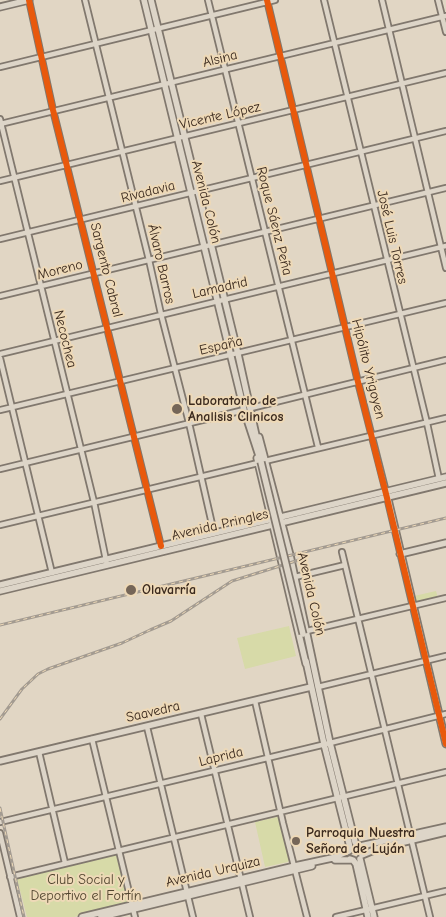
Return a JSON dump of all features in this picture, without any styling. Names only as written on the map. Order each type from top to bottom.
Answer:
[{"type":"main road","points":[[0,7],[29,0]]},
{"type":"main road","name":"Avenida Colón","points":[[144,0],[154,29]]},
{"type":"main road","name":"Avenida Colón","points":[[150,0],[154,29],[180,137],[194,192],[211,245],[252,408],[272,523],[306,664],[315,687]]},
{"type":"main road","name":"Avenida Colón","points":[[194,192],[203,246],[244,410],[281,520],[295,577],[305,633],[306,664]]},
{"type":"main road","name":"Avenida Colón","points":[[261,462],[314,669],[315,687],[349,843],[348,856],[357,858],[363,851],[355,842],[340,796]]},
{"type":"main road","name":"Avenida Pringles","points":[[387,495],[446,477]]},
{"type":"main road","name":"Avenida Pringles","points":[[0,585],[53,575],[387,495],[446,483]]},
{"type":"main road","name":"Hipólito Yrigoyen","points":[[387,495],[412,606],[443,714],[446,744]]},
{"type":"main road","name":"Avenida Pringles","points":[[107,562],[214,533],[272,523]]},
{"type":"main road","points":[[400,554],[446,543]]},
{"type":"main road","name":"Avenida Pringles","points":[[0,591],[53,575]]},
{"type":"main road","name":"Saavedra","points":[[0,761],[315,687]]},
{"type":"main road","name":"Avenida Urquiza","points":[[295,868],[357,858],[380,848],[446,827]]},
{"type":"main road","name":"Avenida Urquiza","points":[[101,917],[187,893],[332,858],[359,847],[446,832]]},
{"type":"main road","points":[[357,858],[369,909],[374,917]]},
{"type":"main road","name":"Avenida Urquiza","points":[[82,917],[133,907]]},
{"type":"main road","points":[[368,917],[369,909]]},
{"type":"street","name":"Sargento Cabral","points":[[29,0],[67,165],[162,546]]},
{"type":"street","name":"Álvaro Barros","points":[[85,0],[189,423],[214,533]]},
{"type":"street","name":"Roque Sáenz Peña","points":[[208,0],[318,448]]},
{"type":"street","points":[[0,67],[275,0]]},
{"type":"street","name":"José Luis Torres","points":[[324,0],[439,479]]},
{"type":"street","points":[[382,0],[428,192],[443,246],[446,268]]},
{"type":"street","points":[[438,0],[444,16],[446,32]]},
{"type":"street","name":"Hipólito Yrigoyen","points":[[267,1],[358,382],[387,495]]},
{"type":"street","name":"Alsina","points":[[0,122],[167,84],[444,16]]},
{"type":"street","name":"Vicente López","points":[[0,181],[446,74]]},
{"type":"street","name":"Necochea","points":[[0,122],[94,502],[107,562]]},
{"type":"street","name":"Rivadavia","points":[[0,239],[446,131]]},
{"type":"street","name":"Moreno","points":[[0,296],[446,188]]},
{"type":"street","name":"Lamadrid","points":[[0,354],[443,246]]},
{"type":"street","name":"España","points":[[0,410],[446,303]]},
{"type":"street","points":[[0,358],[53,575]]},
{"type":"street","points":[[252,408],[446,360]]},
{"type":"street","points":[[0,469],[244,410]]},
{"type":"street","points":[[0,525],[446,418]]},
{"type":"street","points":[[342,552],[430,917]]},
{"type":"street","points":[[295,577],[345,565]]},
{"type":"street","points":[[305,633],[446,598]]},
{"type":"street","name":"Saavedra","points":[[315,687],[446,656]]},
{"type":"street","points":[[255,700],[307,917]]},
{"type":"street","points":[[200,714],[250,917]]},
{"type":"street","name":"Laprida","points":[[0,822],[443,714]]},
{"type":"street","points":[[147,727],[193,917]]},
{"type":"street","points":[[92,739],[135,917]]},
{"type":"street","points":[[39,752],[65,863]]},
{"type":"street","points":[[10,877],[280,810],[446,772]]},
{"type":"street","points":[[0,833],[20,917]]},
{"type":"street","points":[[336,917],[446,891]]},
{"type":"green space","points":[[436,591],[438,598],[415,603],[414,596]]},
{"type":"green space","points":[[289,626],[296,656],[245,669],[237,638]]},
{"type":"green space","points":[[280,818],[290,858],[288,862],[265,867],[255,822]]},
{"type":"green space","name":"Club Social y Deportivo el Fortín","points":[[120,854],[132,903],[74,917],[27,917],[17,879]]},
{"type":"railway","points":[[0,625],[446,518]]},
{"type":"railway","points":[[0,719],[22,689],[38,674],[122,643],[171,621],[232,581],[299,560]]},
{"type":"railway","points":[[0,808],[24,917]]},
{"type":"cycle path","points":[[29,0],[53,110],[161,546]]},
{"type":"cycle path","points":[[267,0],[446,744]]},
{"type":"place","name":"Laboratorio de Analisis Clinicos","points":[[177,409]]},
{"type":"place","name":"Olavarría","points":[[131,590]]},
{"type":"place","name":"Parroquia Nuestra Señora de Luján","points":[[296,841]]}]
